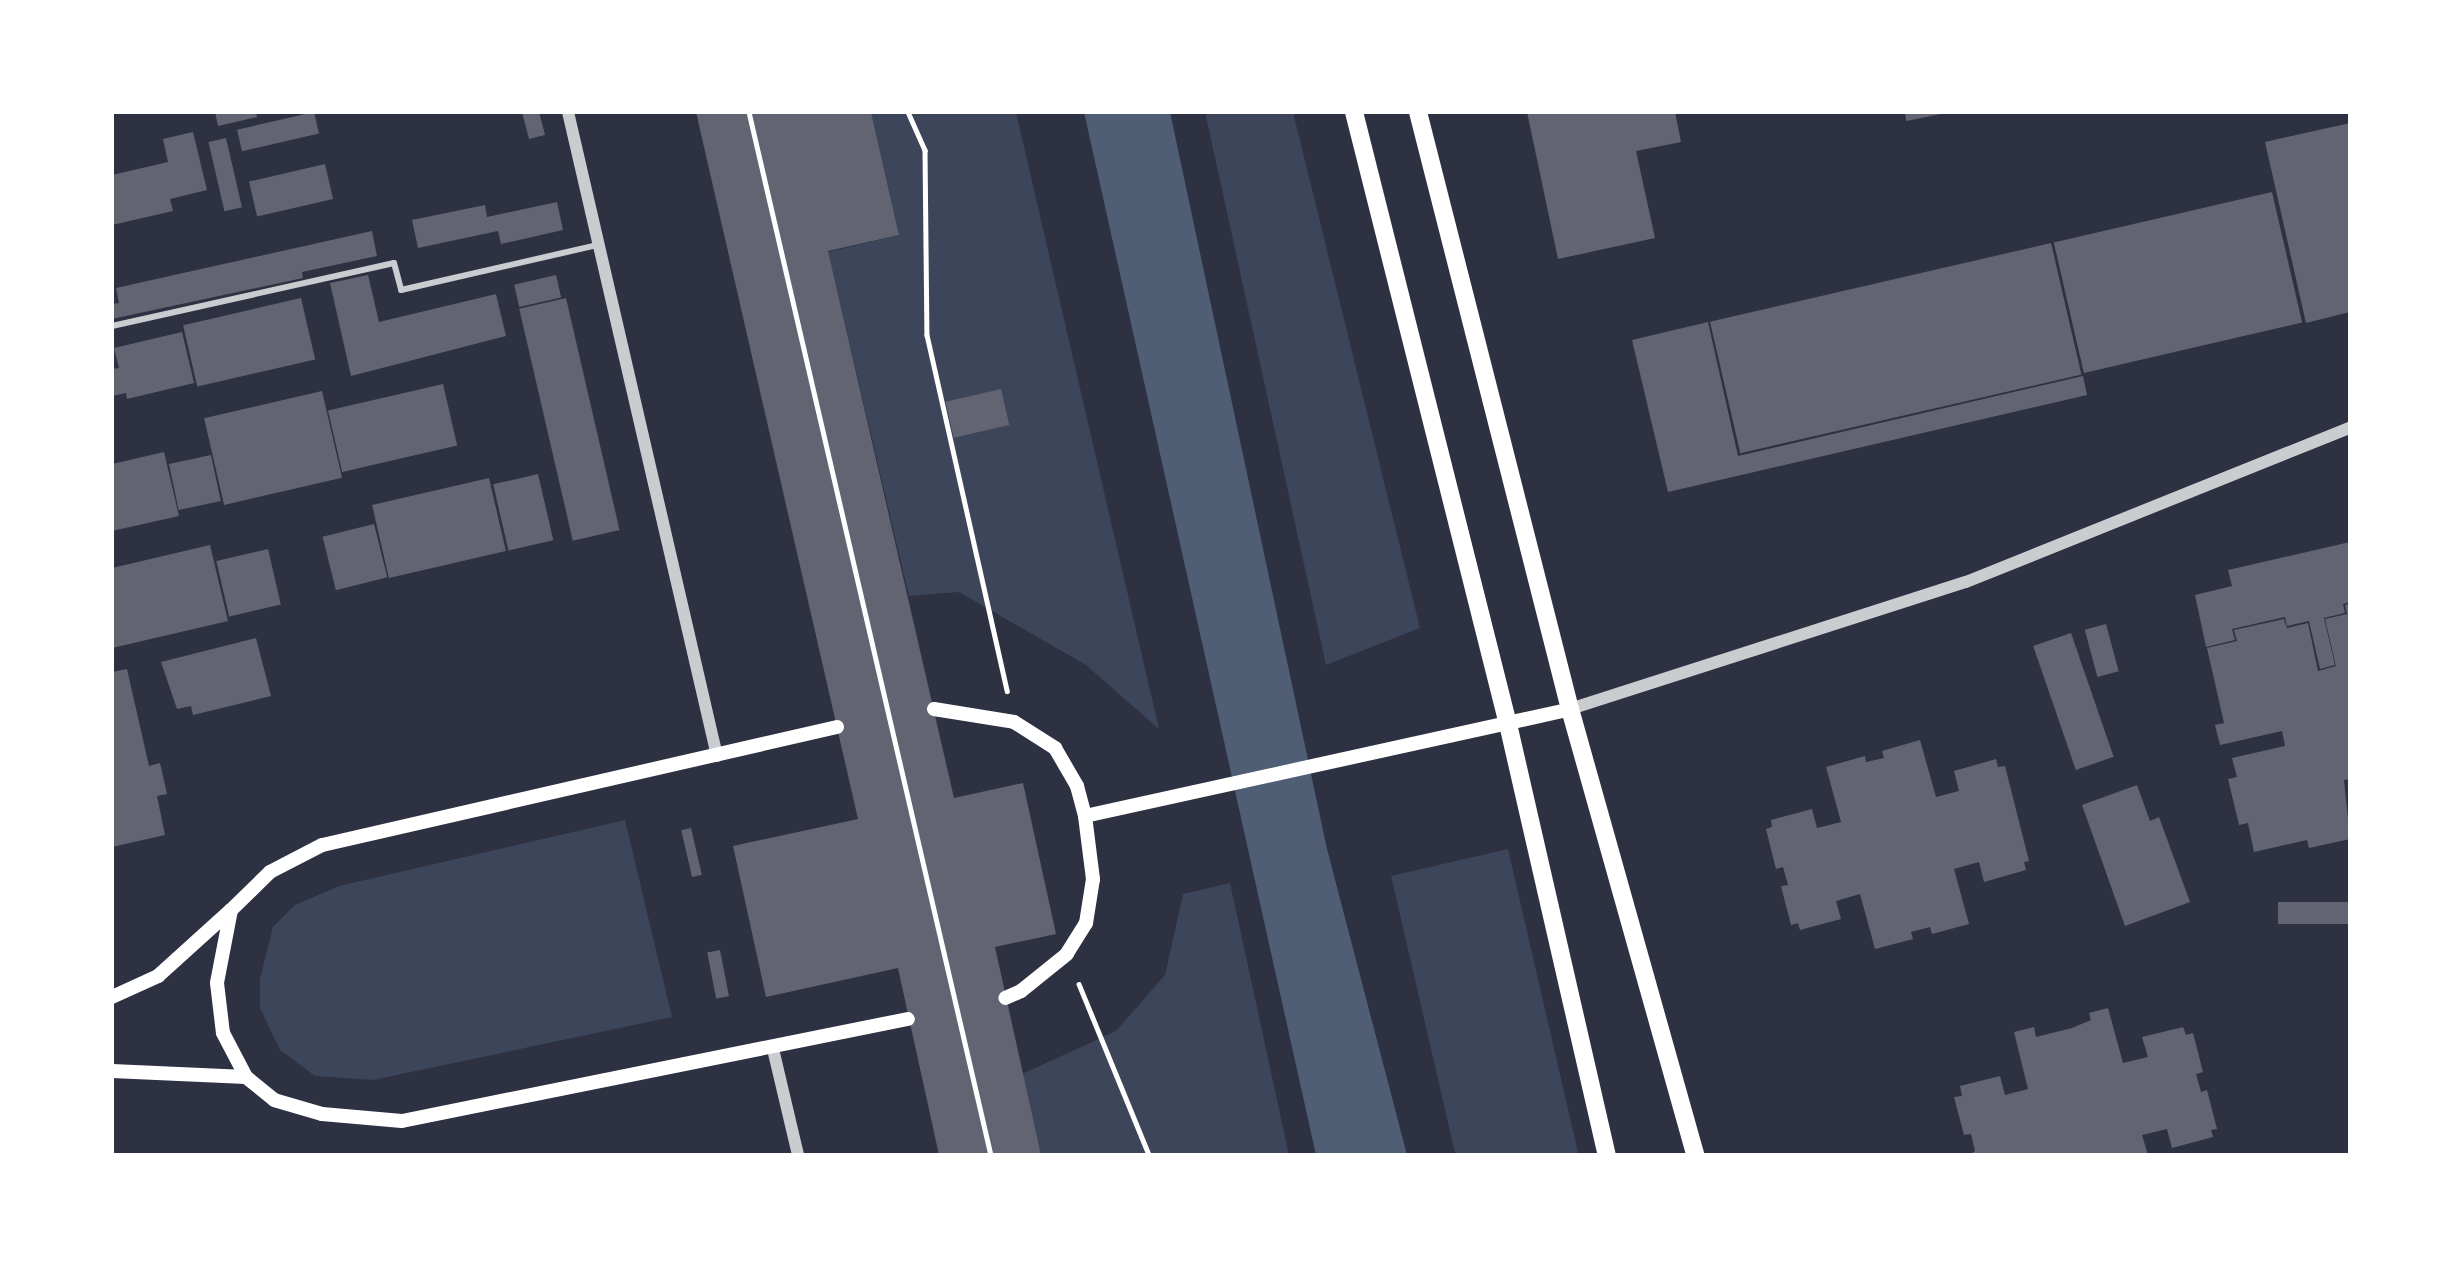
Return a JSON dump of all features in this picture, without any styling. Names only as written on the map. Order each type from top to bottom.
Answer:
[{"type":"main road","points":[[1354,112],[1507,724],[1607,1155]]},
{"type":"main road","points":[[1418,112],[1570,709],[1695,1155]]},
{"type":"main road","points":[[934,709],[1014,722],[1055,748],[1077,786],[1085,816],[1093,879],[1086,923],[1066,954],[1021,991],[1005,998]]},
{"type":"main road","points":[[1085,816],[1570,709]]},
{"type":"main road","points":[[112,997],[158,976],[270,872],[322,845],[838,727]]},
{"type":"main road","points":[[231,910],[217,983],[223,1033],[247,1077],[274,1100],[322,1114],[402,1121],[713,1055],[773,1049],[908,1019]]},
{"type":"main road","points":[[112,1071],[247,1077]]},
{"type":"street","points":[[568,112],[717,756]]},
{"type":"street","points":[[112,326],[394,263],[401,290],[599,245]]},
{"type":"street","points":[[1570,709],[1966,582],[2350,428]]},
{"type":"street","points":[[773,1049],[798,1155]]},
{"type":"path","points":[[749,112],[991,1155]]},
{"type":"path","points":[[908,112],[925,150],[927,335],[1014,722]]},
{"type":"path","points":[[1066,954],[1149,1155]]},
{"type":"shaded area","points":[[871,112],[1016,112],[1159,729],[1086,665],[959,592],[909,596],[828,252],[899,235]]},
{"type":"shaded area","points":[[1084,112],[1170,112],[1327,849],[1407,1155],[1316,1155]]},
{"type":"shaded area","points":[[1205,112],[1293,112],[1420,628],[1326,665]]},
{"type":"shaded area","points":[[625,820],[672,1017],[373,1080],[315,1076],[280,1050],[260,1008],[260,979],[273,927],[295,905],[339,886]]},
{"type":"shaded area","points":[[1508,849],[1579,1155],[1455,1155],[1391,876]]},
{"type":"shaded area","points":[[1230,883],[1289,1155],[1041,1155],[1022,1074],[1116,1031],[1165,975],[1183,894]]},
{"type":"building","points":[[215,112],[256,112],[257,117],[218,126]]},
{"type":"building","points":[[314,112],[319,133],[242,151],[237,130]]},
{"type":"building","points":[[522,112],[539,112],[545,135],[529,139]]},
{"type":"building","points":[[696,112],[871,112],[899,235],[828,251],[954,798],[1023,783],[1056,934],[995,947],[1041,1155],[939,1155],[898,968],[766,997],[733,846],[858,819]]},
{"type":"building","points":[[1527,112],[1675,112],[1681,142],[1636,151],[1655,238],[1558,259]]},
{"type":"building","points":[[1905,112],[1946,112],[1946,113],[1906,121]]},
{"type":"building","points":[[2350,123],[2350,312],[2306,323],[2265,142]]},
{"type":"building","points":[[193,132],[207,190],[170,199],[173,211],[112,225],[112,175],[168,162],[163,139]]},
{"type":"building","points":[[226,138],[242,207],[224,211],[208,142]]},
{"type":"building","points":[[325,164],[333,199],[257,217],[249,182]]},
{"type":"building","points":[[2272,192],[2302,323],[2084,373],[2054,242]]},
{"type":"building","points":[[557,202],[563,230],[501,244],[498,231],[418,248],[412,220],[485,205],[487,217]]},
{"type":"building","points":[[372,231],[377,256],[302,272],[303,278],[112,319],[112,304],[119,303],[116,288]]},
{"type":"building","points":[[2051,243],[2081,375],[1740,453],[1710,322]]},
{"type":"building","points":[[368,275],[379,322],[496,294],[506,336],[351,376],[330,283]]},
{"type":"building","points":[[556,275],[561,297],[519,307],[514,285]]},
{"type":"building","points":[[301,298],[315,359],[197,387],[183,325]]},
{"type":"building","points":[[566,298],[620,530],[573,541],[519,309]]},
{"type":"building","points":[[1708,322],[1738,456],[2083,376],[2087,395],[1668,492],[1632,340]]},
{"type":"building","points":[[182,332],[194,383],[127,399],[126,393],[112,396],[112,369],[119,368],[114,348]]},
{"type":"building","points":[[443,384],[457,445],[342,472],[328,411]]},
{"type":"building","points":[[1001,389],[1009,425],[954,438],[945,402]]},
{"type":"building","points":[[322,391],[342,478],[224,505],[204,418]]},
{"type":"building","points":[[164,452],[179,516],[112,531],[112,464]]},
{"type":"building","points":[[211,455],[221,501],[179,510],[169,464]]},
{"type":"building","points":[[538,474],[553,540],[508,551],[493,484]]},
{"type":"building","points":[[489,478],[506,551],[389,578],[372,505]]},
{"type":"building","points":[[374,524],[387,577],[336,590],[323,537]]},
{"type":"building","points":[[2350,542],[2350,602],[2343,604],[2345,613],[2324,618],[2335,665],[2320,669],[2309,621],[2287,626],[2285,617],[2232,629],[2235,640],[2206,647],[2195,595],[2232,586],[2228,570]]},
{"type":"building","points":[[210,545],[228,621],[112,648],[112,568]]},
{"type":"building","points":[[268,549],[281,605],[229,616],[216,561]]},
{"type":"building","points":[[2350,604],[2350,779],[2344,780],[2350,839],[2309,848],[2307,840],[2254,852],[2248,823],[2239,825],[2228,779],[2237,777],[2232,758],[2285,746],[2282,731],[2220,745],[2215,725],[2224,723],[2207,648],[2237,641],[2234,630],[2284,619],[2287,628],[2308,623],[2318,671],[2336,666],[2325,619],[2347,614],[2345,605]]},
{"type":"building","points":[[2106,624],[2119,671],[2097,677],[2085,630]]},
{"type":"building","points":[[2071,633],[2114,757],[2076,770],[2033,646]]},
{"type":"building","points":[[256,638],[271,696],[193,715],[191,706],[177,709],[161,662]]},
{"type":"building","points":[[127,669],[149,766],[160,763],[167,794],[157,796],[165,835],[112,847],[112,672]]},
{"type":"building","points":[[1920,740],[1936,797],[1959,791],[1954,771],[1996,759],[1998,767],[2005,766],[2029,861],[2024,862],[2026,870],[1984,882],[1979,862],[1954,869],[1969,924],[1932,934],[1930,927],[1911,932],[1913,939],[1875,949],[1860,894],[1836,901],[1841,919],[1800,930],[1798,923],[1791,925],[1781,886],[1788,885],[1783,867],[1776,869],[1766,829],[1772,827],[1771,820],[1812,809],[1817,828],[1841,822],[1826,767],[1865,756],[1866,762],[1884,758],[1882,751]]},
{"type":"building","points":[[2137,785],[2150,821],[2159,817],[2190,902],[2125,926],[2082,805]]},
{"type":"building","points":[[691,828],[702,875],[692,877],[681,830]]},
{"type":"building","points":[[2278,902],[2350,902],[2350,924],[2278,924]]},
{"type":"building","points":[[720,950],[729,996],[716,999],[707,952]]},
{"type":"building","points":[[2108,1008],[2123,1063],[2148,1057],[2142,1037],[2183,1027],[2186,1035],[2193,1033],[2203,1072],[2196,1074],[2201,1092],[2207,1090],[2217,1129],[2211,1130],[2213,1137],[2172,1148],[2167,1129],[2142,1135],[2148,1155],[1969,1155],[1975,1151],[1971,1134],[1964,1135],[1954,1097],[1962,1096],[1960,1086],[2000,1076],[2005,1095],[2028,1089],[2014,1032],[2034,1027],[2036,1037],[2072,1028],[2091,1020],[2089,1013]]}]
